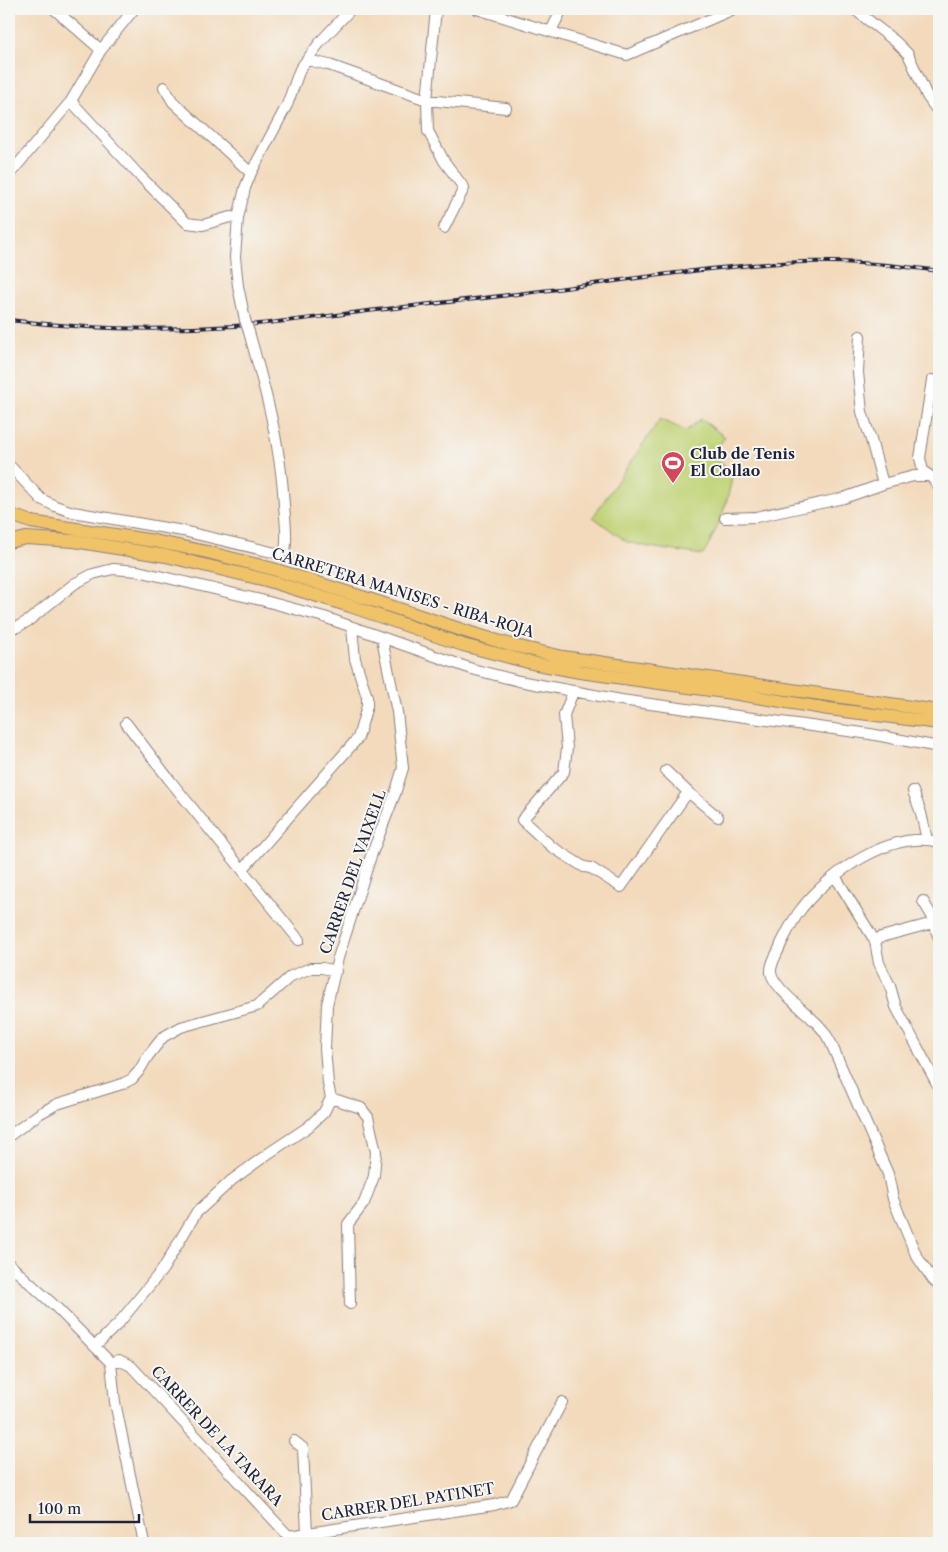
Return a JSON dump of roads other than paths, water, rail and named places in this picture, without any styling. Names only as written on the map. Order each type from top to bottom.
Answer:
[{"type":"main road","name":"CARRETERA MANISES - RIBA-ROJA","points":[[9,514],[30,522],[154,541],[273,569],[511,646],[563,657],[939,712]]},
{"type":"main road","name":"CARRETERA MANISES - RIBA-ROJA","points":[[9,542],[26,538],[74,541],[166,556],[266,580],[350,606],[463,645],[532,663],[580,672],[732,693],[829,710],[939,723]]},
{"type":"street","points":[[54,9],[101,50]]},
{"type":"street","points":[[9,174],[72,101],[101,50],[134,9]]},
{"type":"street","points":[[9,465],[41,499],[73,512],[183,531],[280,554],[284,551],[286,541],[283,485],[276,432],[269,400],[245,320],[238,286],[235,257],[238,218],[245,188],[251,173],[287,105],[300,70],[321,41],[351,9]]},
{"type":"street","points":[[436,9],[427,100],[428,130],[444,161],[464,188],[444,228]]},
{"type":"street","points":[[477,9],[627,55],[734,9]]},
{"type":"street","points":[[551,31],[562,9]]},
{"type":"street","points":[[854,9],[896,42],[908,54],[928,96],[939,112]]},
{"type":"street","points":[[308,60],[329,65],[427,100],[506,108]]},
{"type":"street","points":[[164,87],[174,102],[251,173]]},
{"type":"street","points":[[72,101],[137,173],[187,223],[203,225],[230,216],[238,218]]},
{"type":"street","points":[[860,336],[858,372],[862,412],[883,484]]},
{"type":"street","points":[[932,380],[920,458],[923,471],[939,486]]},
{"type":"street","points":[[725,518],[756,517],[796,509],[844,498],[883,484],[914,476],[930,476]]},
{"type":"street","points":[[9,627],[17,627],[28,621],[74,584],[93,574],[113,569],[138,571],[165,576],[307,612],[472,669],[573,692],[667,707],[870,734],[939,747]]},
{"type":"street","points":[[243,869],[358,738],[368,706],[355,659],[352,628]]},
{"type":"street","name":"CARRER DEL VAIXELL","points":[[332,1098],[328,1084],[325,1048],[327,1005],[338,958],[371,856],[388,816],[403,768],[397,712],[382,639]]},
{"type":"street","points":[[573,692],[564,715],[566,748],[564,772],[522,820],[539,837],[584,867],[591,868],[620,887],[688,792]]},
{"type":"street","points":[[126,723],[299,940]]},
{"type":"street","points":[[666,771],[718,817]]},
{"type":"street","points":[[913,791],[921,813],[927,840]]},
{"type":"street","points":[[939,842],[927,840],[904,842],[875,850],[827,882],[802,908],[788,929],[772,964],[771,972],[776,983],[822,1028],[826,1035],[888,1174],[892,1199],[916,1255],[933,1280],[939,1285]]},
{"type":"street","points":[[835,876],[867,926],[874,941],[879,964],[890,986],[896,1007],[937,1084]]},
{"type":"street","points":[[923,901],[936,923],[939,938]]},
{"type":"street","points":[[874,941],[881,937],[936,923]]},
{"type":"street","points":[[9,1136],[39,1114],[57,1104],[122,1084],[132,1079],[140,1071],[148,1056],[163,1037],[181,1027],[257,1006],[291,976],[311,968],[336,971]]},
{"type":"street","points":[[95,1346],[118,1324],[163,1269],[196,1213],[240,1175],[308,1126],[324,1112],[332,1098],[361,1108],[368,1117],[376,1152],[374,1176],[364,1203],[348,1224],[350,1304]]},
{"type":"street","points":[[9,1264],[111,1363],[115,1402],[144,1543]]},
{"type":"street","name":"CARRER DE LA TARARA","points":[[111,1363],[119,1360],[131,1366],[291,1540]]},
{"type":"street","name":"CARRER DEL PATINET","points":[[291,1540],[307,1533],[494,1505],[511,1500],[562,1402]]},
{"type":"street","points":[[294,1441],[303,1448],[307,1533]]},
{"type":"railway","points":[[9,320],[93,327],[149,329],[206,328],[281,322],[744,266],[837,262],[889,265],[939,271]]},
{"type":"place","name":"Club de Tenis El Collao","points":[[673,484]]}]
